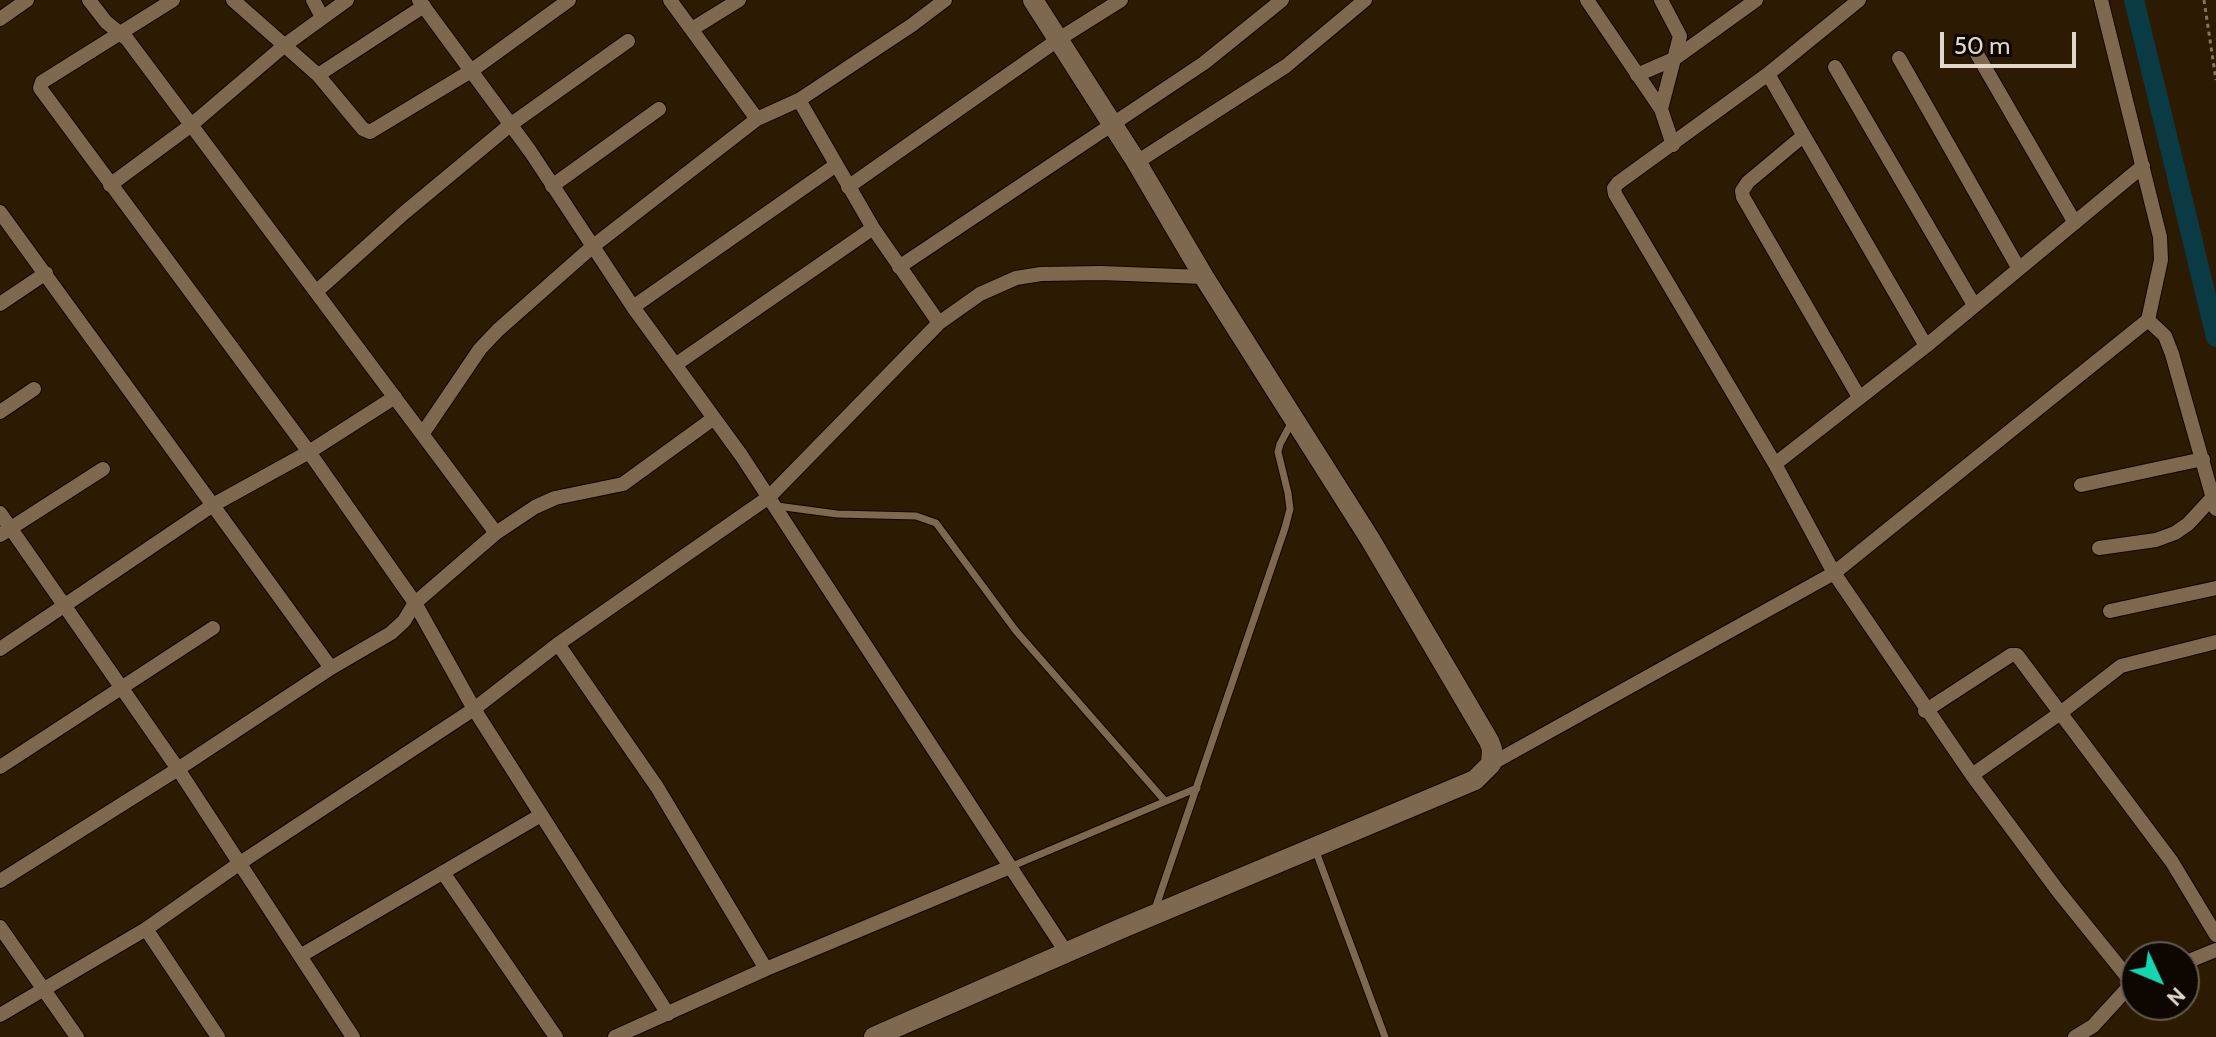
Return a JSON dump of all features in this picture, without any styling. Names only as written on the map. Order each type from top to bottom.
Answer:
[{"type":"street","points":[[0,19],[27,0]]},
{"type":"street","points":[[89,0],[106,22],[122,34],[496,533]]},
{"type":"street","points":[[173,0],[40,86],[309,452],[415,603],[474,709],[668,1014]]},
{"type":"street","points":[[233,0],[318,75],[363,129],[370,132],[471,71],[569,0]]},
{"type":"street","points":[[313,0],[322,17]]},
{"type":"street","points":[[110,185],[190,126],[285,45],[347,0]]},
{"type":"street","points":[[670,0],[757,119]]},
{"type":"street","points":[[692,29],[739,0]]},
{"type":"street","points":[[423,433],[480,349],[592,247],[757,119],[799,100],[945,0]]},
{"type":"street","points":[[1033,0],[1114,125],[1204,277],[1370,539],[1489,741],[1491,764]]},
{"type":"street","points":[[848,187],[1059,39],[1121,0]]},
{"type":"street","points":[[899,267],[1204,63],[1282,0]]},
{"type":"street","points":[[1137,162],[1286,66],[1365,0]]},
{"type":"street","points":[[1587,0],[1661,109],[1673,145]]},
{"type":"street","points":[[1661,0],[1680,36],[1661,109]]},
{"type":"street","points":[[1637,75],[1674,59],[1756,0]]},
{"type":"street","points":[[1859,0],[1768,74],[1618,183],[1614,188],[1615,194],[1775,464],[1834,573],[1925,711],[2058,891],[2120,967]]},
{"type":"street","points":[[874,1037],[1066,952],[1475,780],[1491,764],[1834,573],[2148,320],[2162,248],[2101,0]]},
{"type":"street","points":[[318,75],[422,3],[530,151],[633,307],[772,502],[1066,952]]},
{"type":"street","points":[[317,291],[404,213],[510,125],[628,41]]},
{"type":"street","points":[[1977,54],[2075,223]]},
{"type":"street","points":[[1899,58],[2019,269]]},
{"type":"street","points":[[1835,67],[1974,305]]},
{"type":"street","points":[[1768,74],[1926,346]]},
{"type":"street","points":[[799,100],[873,228],[939,323]]},
{"type":"street","points":[[552,186],[659,109]]},
{"type":"street","points":[[1803,136],[1748,182],[1742,191],[1743,197],[1859,397]]},
{"type":"street","points":[[633,307],[836,165]]},
{"type":"street","points":[[1775,464],[1926,346],[2143,166]]},
{"type":"street","points":[[0,212],[331,668]]},
{"type":"street","points":[[675,365],[873,228]]},
{"type":"street","points":[[0,1015],[146,929],[240,863],[474,709],[558,644],[772,502],[939,323],[980,294],[1016,278],[1069,272],[1204,277]]},
{"type":"street","points":[[0,304],[46,273]]},
{"type":"street","points":[[2099,548],[2156,540],[2175,533],[2214,503],[2172,354],[2165,336],[2148,320]]},
{"type":"street","points":[[0,412],[34,389]]},
{"type":"street","points":[[0,649],[213,505],[309,452],[395,397]]},
{"type":"street","points":[[0,881],[331,668],[391,633],[404,621],[415,603],[496,533],[544,502],[614,487],[631,480],[714,418]]},
{"type":"street","points":[[2081,485],[2203,459]]},
{"type":"street","points":[[5,531],[103,469]]},
{"type":"street","points":[[0,513],[5,531],[65,607],[178,769],[353,1037]]},
{"type":"street","points":[[2110,611],[2216,588]]},
{"type":"street","points":[[0,767],[213,628]]},
{"type":"street","points":[[1972,775],[2121,666],[2216,642]]},
{"type":"street","points":[[558,644],[657,787],[766,969]]},
{"type":"street","points":[[1925,711],[2014,654],[2172,862],[2216,935]]},
{"type":"street","points":[[300,956],[541,815]]},
{"type":"street","points":[[615,1037],[766,969],[1010,867]]},
{"type":"street","points":[[444,874],[556,1037]]},
{"type":"street","points":[[146,929],[218,1037]]},
{"type":"street","points":[[1,932],[77,1037]]},
{"type":"street","points":[[2075,1037],[2093,1026],[2120,998]]},
{"type":"lane","points":[[1153,915],[1285,528],[1290,509],[1278,452],[1294,418]]},
{"type":"lane","points":[[772,502],[837,514],[916,516],[936,523],[1016,631],[1165,801]]},
{"type":"lane","points":[[1010,867],[1197,788]]},
{"type":"lane","points":[[1314,847],[1385,1037]]},
{"type":"path","points":[[2204,0],[2216,80]]},
{"type":"waterway","points":[[2134,0],[2216,337]]}]
